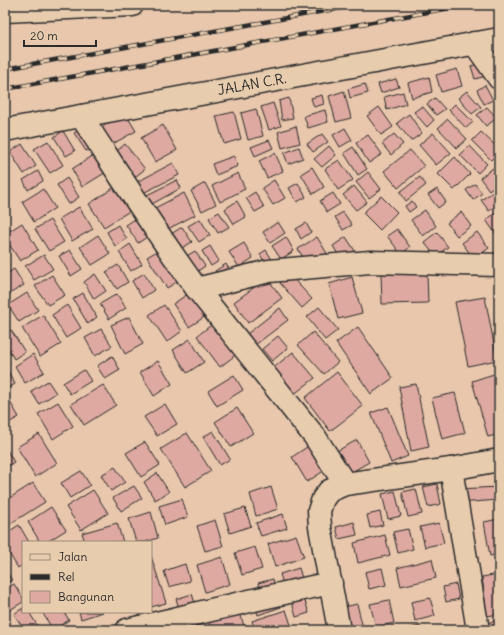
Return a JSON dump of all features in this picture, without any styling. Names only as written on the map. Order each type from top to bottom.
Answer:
[{"type":"street","points":[[5,11],[132,5]]},
{"type":"street","name":"JALAN C.R.","points":[[5,130],[499,39]]},
{"type":"street","points":[[474,43],[499,78]]},
{"type":"street","points":[[81,116],[171,253],[197,289],[315,437],[345,484]]},
{"type":"street","points":[[197,289],[269,271],[370,262],[499,265]]},
{"type":"street","points":[[339,630],[320,527],[319,511],[323,499],[329,491],[345,484],[451,469],[499,460]]},
{"type":"street","points":[[451,469],[478,630]]},
{"type":"street","points":[[127,630],[204,621],[278,594],[331,583]]},
{"type":"building","points":[[486,62],[490,75],[475,79],[471,66]]},
{"type":"building","points":[[457,69],[462,86],[441,92],[436,75]]},
{"type":"building","points":[[429,77],[432,92],[412,98],[408,83]]},
{"type":"building","points":[[396,79],[399,87],[381,93],[378,84]]},
{"type":"building","points":[[365,84],[368,93],[350,98],[348,89]]},
{"type":"building","points":[[485,85],[493,100],[484,104],[477,90]]},
{"type":"building","points":[[344,91],[351,118],[336,122],[329,96]]},
{"type":"building","points":[[467,91],[481,107],[472,114],[458,98]]},
{"type":"building","points":[[403,92],[406,104],[387,110],[384,97]]},
{"type":"building","points":[[322,95],[324,104],[314,107],[311,98]]},
{"type":"building","points":[[289,98],[293,118],[282,120],[279,101]]},
{"type":"building","points":[[435,98],[445,109],[436,115],[427,104]]},
{"type":"building","points":[[273,103],[281,126],[269,130],[261,107]]},
{"type":"building","points":[[455,104],[473,122],[466,128],[449,110]]},
{"type":"building","points":[[422,106],[434,120],[427,127],[414,112]]},
{"type":"building","points":[[379,107],[393,127],[381,135],[367,116]]},
{"type":"building","points":[[487,107],[497,118],[486,126],[477,115]]},
{"type":"building","points":[[256,109],[263,136],[248,140],[241,113]]},
{"type":"building","points":[[325,110],[328,122],[308,128],[304,116]]},
{"type":"building","points":[[234,112],[241,139],[224,144],[216,116]]},
{"type":"building","points":[[125,113],[136,131],[109,146],[99,129]]},
{"type":"building","points":[[409,114],[422,133],[411,141],[397,123]]},
{"type":"building","points":[[448,119],[467,139],[457,148],[438,128]]},
{"type":"building","points":[[163,125],[177,150],[155,162],[141,138]]},
{"type":"building","points":[[296,126],[300,143],[282,148],[278,132]]},
{"type":"building","points":[[83,127],[95,146],[86,151],[74,133]]},
{"type":"building","points":[[345,128],[352,140],[340,147],[333,135]]},
{"type":"building","points":[[63,131],[75,151],[66,156],[54,137]]},
{"type":"building","points":[[481,132],[499,149],[499,152],[491,160],[472,141]]},
{"type":"building","points":[[433,133],[451,153],[436,165],[419,145]]},
{"type":"building","points":[[322,134],[328,142],[313,152],[307,144]]},
{"type":"building","points":[[394,134],[403,144],[391,155],[382,144]]},
{"type":"building","points":[[368,135],[382,154],[369,163],[356,143]]},
{"type":"building","points":[[269,140],[273,148],[255,156],[251,147]]},
{"type":"building","points":[[48,141],[63,165],[50,173],[34,149]]},
{"type":"building","points":[[22,144],[36,166],[24,174],[10,152]]},
{"type":"building","points":[[125,144],[145,169],[131,180],[111,156]]},
{"type":"building","points":[[329,146],[336,155],[322,167],[314,159]]},
{"type":"building","points":[[470,146],[487,164],[478,173],[460,155]]},
{"type":"building","points":[[299,147],[303,158],[288,164],[284,153]]},
{"type":"building","points":[[353,147],[367,169],[358,175],[344,153]]},
{"type":"building","points":[[410,150],[424,166],[398,188],[384,171]]},
{"type":"building","points":[[97,153],[108,171],[82,187],[72,169]]},
{"type":"building","points":[[275,153],[283,171],[267,178],[259,161]]},
{"type":"building","points":[[234,156],[238,166],[216,175],[212,164]]},
{"type":"building","points":[[455,157],[470,174],[454,190],[438,174]]},
{"type":"building","points":[[339,160],[353,180],[338,190],[325,169]]},
{"type":"building","points":[[173,163],[179,175],[143,193],[137,182]]},
{"type":"building","points":[[312,167],[324,187],[313,194],[301,174]]},
{"type":"building","points":[[493,168],[499,177],[499,182],[489,190],[480,178]]},
{"type":"building","points":[[38,171],[43,181],[28,190],[23,180]]},
{"type":"building","points":[[368,172],[381,189],[369,198],[356,182]]},
{"type":"building","points":[[238,173],[245,189],[220,202],[212,186]]},
{"type":"building","points":[[420,177],[426,185],[406,201],[400,192]]},
{"type":"building","points":[[67,178],[79,197],[69,204],[57,185]]},
{"type":"building","points":[[177,180],[181,188],[152,204],[147,195]]},
{"type":"building","points":[[274,180],[285,198],[273,205],[262,188]]},
{"type":"building","points":[[121,183],[136,207],[104,227],[89,204]]},
{"type":"building","points":[[205,183],[216,204],[202,211],[191,191]]},
{"type":"building","points":[[298,183],[306,197],[297,202],[289,188]]},
{"type":"building","points":[[475,184],[482,193],[473,200],[466,190]]},
{"type":"building","points":[[354,186],[367,202],[356,210],[343,195]]},
{"type":"building","points":[[43,189],[55,208],[34,222],[22,202]]},
{"type":"building","points":[[437,189],[446,202],[438,208],[428,195]]},
{"type":"building","points":[[255,192],[264,207],[255,212],[246,198]]},
{"type":"building","points":[[493,192],[499,200],[499,204],[489,211],[481,200]]},
{"type":"building","points":[[184,193],[195,215],[164,231],[153,209]]},
{"type":"building","points":[[333,193],[340,204],[327,212],[320,201]]},
{"type":"building","points":[[381,196],[397,212],[380,230],[363,213]]},
{"type":"building","points":[[237,201],[246,217],[234,224],[225,209]]},
{"type":"building","points":[[412,201],[416,207],[409,212],[405,206]]},
{"type":"building","points":[[79,207],[93,229],[72,241],[59,219]]},
{"type":"building","points":[[425,210],[436,226],[423,236],[411,220]]},
{"type":"building","points":[[498,211],[499,230],[495,233],[486,220]]},
{"type":"building","points":[[219,212],[229,227],[218,233],[209,218]]},
{"type":"building","points":[[343,212],[352,225],[343,230],[335,217]]},
{"type":"building","points":[[461,212],[471,226],[457,236],[447,223]]},
{"type":"building","points":[[141,215],[153,233],[138,243],[126,225]]},
{"type":"building","points":[[200,219],[210,235],[199,242],[188,226]]},
{"type":"building","points":[[50,220],[64,242],[49,251],[35,229]]},
{"type":"building","points":[[278,222],[285,233],[270,243],[263,232]]},
{"type":"building","points":[[22,223],[38,250],[20,261],[5,238],[5,234]]},
{"type":"building","points":[[306,223],[311,232],[301,239],[296,229]]},
{"type":"building","points":[[118,225],[127,239],[115,246],[107,232]]},
{"type":"building","points":[[182,227],[192,242],[180,249],[171,234]]},
{"type":"building","points":[[397,229],[410,247],[401,254],[387,236]]},
{"type":"building","points":[[437,232],[448,247],[435,256],[424,242]]},
{"type":"building","points":[[477,232],[489,248],[474,259],[462,243]]},
{"type":"building","points":[[98,235],[110,254],[92,265],[80,247]]},
{"type":"building","points":[[286,237],[294,251],[281,259],[272,246]]},
{"type":"building","points":[[317,237],[328,255],[309,267],[298,249]]},
{"type":"building","points":[[346,237],[355,251],[341,259],[333,246]]},
{"type":"building","points":[[244,243],[253,258],[239,267],[229,252]]},
{"type":"building","points":[[130,244],[142,264],[131,271],[119,252]]},
{"type":"building","points":[[210,246],[219,261],[211,266],[202,251]]},
{"type":"building","points":[[164,247],[183,278],[167,288],[147,257]]},
{"type":"building","points":[[70,250],[82,269],[71,276],[59,256]]},
{"type":"building","points":[[266,250],[273,261],[266,265],[260,254]]},
{"type":"building","points":[[195,251],[205,266],[195,273],[185,257]]},
{"type":"building","points":[[44,255],[53,269],[34,280],[25,266]]},
{"type":"building","points":[[226,264],[232,274],[221,281],[215,271]]},
{"type":"building","points":[[118,265],[128,282],[117,289],[106,272]]},
{"type":"building","points":[[14,269],[24,285],[6,296],[5,275]]},
{"type":"building","points":[[144,273],[154,290],[142,298],[132,281]]},
{"type":"building","points":[[427,273],[428,303],[382,304],[381,274]]},
{"type":"building","points":[[95,274],[106,291],[94,299],[84,282]]},
{"type":"building","points":[[289,274],[312,299],[302,308],[280,283]]},
{"type":"building","points":[[52,275],[65,295],[48,305],[35,286]]},
{"type":"building","points":[[352,277],[362,313],[338,319],[329,284]]},
{"type":"building","points":[[267,278],[282,298],[248,323],[234,302]]},
{"type":"building","points":[[195,289],[212,312],[189,327],[173,304]]},
{"type":"building","points":[[27,293],[38,310],[19,322],[8,305]]},
{"type":"building","points":[[83,293],[97,317],[88,324],[73,299]]},
{"type":"building","points":[[117,294],[126,308],[109,319],[100,304]]},
{"type":"building","points":[[499,295],[499,317],[495,296]]},
{"type":"building","points":[[485,297],[497,360],[468,366],[455,302]]},
{"type":"building","points":[[67,305],[81,328],[66,338],[52,315]]},
{"type":"building","points":[[164,305],[182,331],[167,342],[149,315]]},
{"type":"building","points":[[319,307],[338,330],[325,340],[307,317]]},
{"type":"building","points":[[280,308],[288,320],[255,345],[247,334]]},
{"type":"building","points":[[43,315],[61,344],[40,357],[22,328]]},
{"type":"building","points":[[129,317],[143,344],[125,354],[111,325]]},
{"type":"building","points":[[215,322],[238,353],[220,367],[197,336]]},
{"type":"building","points":[[358,327],[393,378],[371,394],[336,343]]},
{"type":"building","points":[[101,329],[112,346],[95,356],[85,338]]},
{"type":"building","points":[[11,330],[25,352],[14,359],[5,343],[5,334]]},
{"type":"building","points":[[313,332],[338,362],[324,374],[298,345]]},
{"type":"building","points":[[278,336],[288,348],[272,361],[262,349]]},
{"type":"building","points":[[190,339],[204,362],[187,373],[173,350]]},
{"type":"building","points":[[293,352],[315,378],[293,395],[272,369]]},
{"type":"building","points":[[33,354],[44,372],[25,383],[15,366]]},
{"type":"building","points":[[112,356],[120,370],[105,379],[97,366]]},
{"type":"building","points":[[158,361],[172,384],[154,396],[140,372]]},
{"type":"building","points":[[5,366],[15,384],[5,390]]},
{"type":"building","points":[[84,370],[91,381],[70,394],[63,383]]},
{"type":"building","points":[[337,372],[363,406],[330,431],[305,398]]},
{"type":"building","points":[[497,373],[499,381],[499,434],[488,437],[472,381]]},
{"type":"building","points":[[234,375],[243,390],[217,406],[208,391]]},
{"type":"building","points":[[48,381],[56,393],[39,404],[31,391]]},
{"type":"building","points":[[416,384],[429,447],[411,451],[399,387]]},
{"type":"building","points":[[103,385],[116,405],[84,425],[71,404]]},
{"type":"building","points":[[455,393],[465,433],[442,439],[432,398]]},
{"type":"building","points":[[7,397],[19,417],[5,425],[5,398]]},
{"type":"building","points":[[58,402],[73,426],[53,439],[38,414]]},
{"type":"building","points":[[165,404],[177,424],[157,436],[144,417]]},
{"type":"building","points":[[388,407],[408,456],[391,463],[371,413]]},
{"type":"building","points":[[237,408],[253,433],[231,447],[215,422]]},
{"type":"building","points":[[213,431],[230,459],[220,465],[203,437]]},
{"type":"building","points":[[187,433],[211,471],[185,487],[161,449]]},
{"type":"building","points":[[39,434],[57,463],[35,477],[17,447]]},
{"type":"building","points":[[357,440],[369,462],[350,473],[337,451]]},
{"type":"building","points":[[145,442],[160,465],[141,477],[126,453]]},
{"type":"building","points":[[313,443],[328,468],[307,482],[292,457]]},
{"type":"building","points":[[5,447],[14,462],[5,468]]},
{"type":"building","points":[[115,467],[125,482],[111,491],[101,475]]},
{"type":"building","points":[[81,471],[90,485],[70,498],[61,483]]},
{"type":"building","points":[[157,473],[169,492],[155,500],[144,482]]},
{"type":"building","points":[[33,483],[45,502],[5,527],[5,501]]},
{"type":"building","points":[[437,484],[441,504],[428,507],[423,487]]},
{"type":"building","points":[[134,486],[142,498],[121,511],[113,498]]},
{"type":"building","points":[[271,487],[278,509],[256,516],[250,494]]},
{"type":"building","points":[[499,487],[499,500],[459,503],[458,489]]},
{"type":"building","points":[[416,489],[422,514],[408,517],[402,492]]},
{"type":"building","points":[[93,490],[108,513],[81,530],[66,507]]},
{"type":"building","points":[[395,491],[401,516],[388,519],[382,494]]},
{"type":"building","points":[[182,499],[188,517],[165,525],[159,506]]},
{"type":"building","points":[[51,507],[66,530],[49,541],[39,541],[28,522]]},
{"type":"building","points":[[245,508],[251,526],[230,533],[224,514]]},
{"type":"building","points":[[151,512],[158,538],[148,541],[136,541],[129,519]]},
{"type":"building","points":[[380,512],[383,525],[370,528],[367,515]]},
{"type":"building","points":[[283,514],[287,528],[261,536],[256,523]]},
{"type":"building","points":[[499,519],[499,554],[490,556],[484,522]]},
{"type":"building","points":[[215,520],[223,546],[205,551],[197,526]]},
{"type":"building","points":[[354,522],[357,535],[339,539],[336,527]]},
{"type":"building","points":[[117,523],[123,541],[85,541],[82,533]]},
{"type":"building","points":[[439,523],[444,543],[425,547],[420,527]]},
{"type":"building","points":[[19,525],[28,541],[22,541],[22,565],[18,568],[5,547],[5,534]]},
{"type":"building","points":[[408,529],[413,549],[398,553],[393,532]]},
{"type":"building","points":[[296,535],[304,557],[275,567],[268,544]]},
{"type":"building","points":[[385,535],[390,555],[358,563],[354,543]]},
{"type":"building","points":[[255,547],[262,569],[242,575],[235,553]]},
{"type":"building","points":[[222,557],[230,584],[205,592],[197,565]]},
{"type":"building","points":[[152,559],[166,603],[152,607]]},
{"type":"building","points":[[432,559],[436,578],[401,586],[397,568]]},
{"type":"building","points":[[185,564],[190,581],[169,587],[164,571]]},
{"type":"building","points":[[299,568],[304,585],[285,591],[280,574]]},
{"type":"building","points":[[382,568],[386,585],[369,589],[365,572]]},
{"type":"building","points":[[5,569],[12,580],[5,584]]},
{"type":"building","points":[[499,574],[499,614],[487,616],[482,577]]},
{"type":"building","points":[[273,579],[275,588],[261,592],[258,583]]},
{"type":"building","points":[[14,584],[22,596],[22,603],[8,611],[5,606],[5,589]]},
{"type":"building","points":[[456,584],[459,599],[446,602],[443,587]]},
{"type":"building","points":[[192,594],[195,603],[179,608],[176,599]]},
{"type":"building","points":[[277,594],[281,607],[258,615],[254,601]]},
{"type":"building","points":[[304,598],[309,613],[296,617],[292,602]]},
{"type":"building","points":[[430,598],[435,616],[415,621],[411,602]]},
{"type":"building","points":[[389,600],[394,623],[376,627],[370,604]]},
{"type":"building","points":[[357,604],[363,628],[342,630],[336,609]]},
{"type":"building","points":[[22,609],[22,613],[30,613],[39,628],[37,630],[24,630],[14,614]]},
{"type":"building","points":[[286,610],[292,628],[284,630],[255,630],[252,621]]},
{"type":"building","points":[[240,612],[245,630],[212,630],[209,622]]},
{"type":"building","points":[[43,613],[65,613],[69,620],[53,630]]},
{"type":"building","points":[[79,613],[100,613],[81,619]]},
{"type":"building","points":[[499,620],[499,630],[483,630],[482,624]]},
{"type":"building","points":[[191,624],[193,630],[172,630]]},
{"type":"building","points":[[466,625],[467,630],[454,630],[454,628]]},
{"type":"building","points":[[420,626],[421,630],[402,630]]},
{"type":"building","points":[[444,626],[445,630],[432,629]]},
{"type":"railway","points":[[5,69],[358,5]]},
{"type":"railway","points":[[5,89],[466,5]]}]
